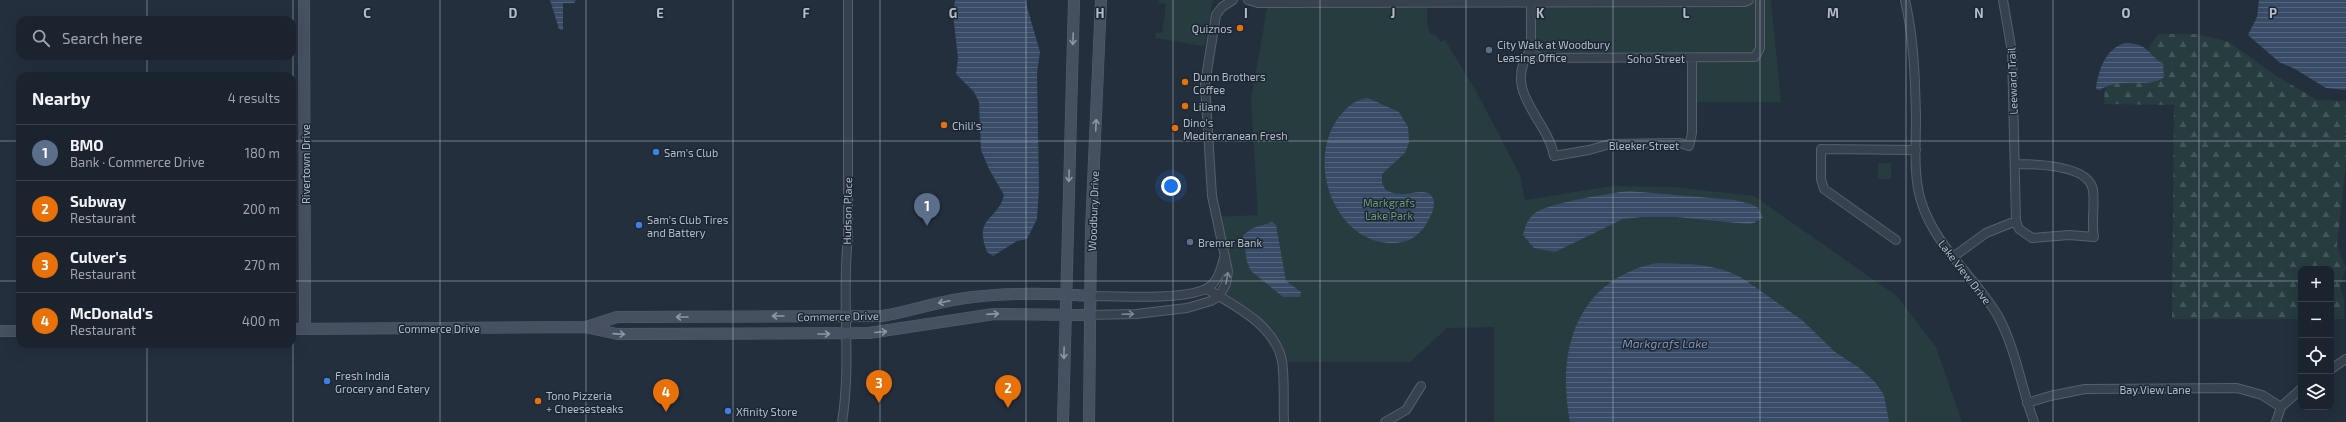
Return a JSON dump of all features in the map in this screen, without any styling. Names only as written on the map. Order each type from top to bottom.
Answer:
[{"type":"street","name":"Rivertown Drive","points":[[304,0],[305,329]]},
{"type":"street","name":"Hudson Place","points":[[842,422],[846,394],[845,264],[848,237],[848,0]]},
{"type":"street","points":[[1063,422],[1064,314],[1074,0]]},
{"type":"street","name":"Woodbury Drive","points":[[1089,422],[1089,315],[1101,0]]},
{"type":"street","points":[[1089,315],[1160,312],[1187,308],[1211,301],[1220,296],[1226,284],[1229,274],[1224,258],[1211,192],[1204,80],[1216,16],[1222,7],[1232,0]]},
{"type":"street","points":[[1248,0],[1258,4],[1745,2],[1749,0]]},
{"type":"street","name":"Soho Street","points":[[1529,52],[1541,58],[1692,58],[1756,56],[1761,46],[1760,0]]},
{"type":"street","name":"Lake View Drive","points":[[1905,0],[1915,53],[1917,184],[1923,208],[1936,234],[1953,257],[1978,286],[1998,317],[2015,357],[2027,403],[2034,422]]},
{"type":"street","name":"Leeward Trail","points":[[2003,0],[2012,52],[2016,221]]},
{"type":"street","points":[[1529,52],[1531,45],[1531,2]]},
{"type":"street","name":"Bleeker Street","points":[[1529,52],[1522,67],[1522,87],[1550,144],[1554,156],[1586,151],[1610,144],[1680,143],[1689,146],[1692,133],[1692,58]]},
{"type":"street","points":[[1896,240],[1824,189],[1821,179],[1821,149],[1916,150]]},
{"type":"street","points":[[1953,257],[1986,233],[2016,221],[2019,229],[2032,238],[2069,235],[2094,237],[2093,191],[2091,183],[2086,177],[2055,167],[2015,164]]},
{"type":"street","points":[[1090,296],[1186,294],[1207,289],[1216,279],[1224,258]]},
{"type":"street","points":[[1207,289],[1220,296],[1263,328],[1277,347],[1282,362],[1284,422]]},
{"type":"street","name":"Commerce Drive","points":[[585,327],[617,317],[882,316],[905,313],[943,302],[982,296],[1065,294],[1090,296]]},
{"type":"street","name":"Commerce Drive","points":[[296,329],[585,327],[616,334],[845,334],[894,331],[950,319],[987,314],[1089,315]]},
{"type":"street","points":[[0,331],[16,331]]},
{"type":"street","points":[[2334,367],[2346,359]]},
{"type":"street","points":[[1385,422],[1406,410],[1421,386]]},
{"type":"street","name":"Bay View Lane","points":[[2027,403],[2050,396],[2085,389],[2237,388],[2262,395],[2281,407]]},
{"type":"street","points":[[2276,422],[2281,407],[2298,392]]},
{"type":"green space","points":[[1159,0],[1213,0],[1205,45],[1201,46],[1156,38],[1155,33],[1162,33],[1166,4],[1159,3]]},
{"type":"green space","points":[[1771,0],[1781,102],[1692,102],[1692,59],[1541,58],[1530,49],[1531,3]]},
{"type":"green space","name":"Markgrafs Lake Park","points":[[1268,3],[1427,4],[1427,22],[1430,33],[1437,36],[1441,42],[1445,40],[1475,89],[1520,175],[1525,200],[1612,186],[1673,187],[1754,196],[1897,296],[1936,347],[1962,422],[1494,422],[1494,327],[1447,328],[1410,362],[1282,362],[1269,334],[1219,296],[1226,284],[1216,217],[1258,215],[1251,100]]},
{"type":"green space","points":[[2158,34],[2197,34],[2229,42],[2275,75],[2317,100],[2346,101],[2346,163],[2337,246],[2346,269],[2340,286],[2344,301],[2344,319],[2334,319],[2334,266],[2298,266],[2298,319],[2172,319],[2174,105],[2104,104],[2105,86],[2115,82],[2156,81],[2164,67],[2148,49]]},
{"type":"green space","points":[[1878,163],[1891,163],[1891,179],[1878,179]]},
{"type":"water","points":[[550,0],[576,0],[574,3],[563,3],[563,30],[559,29]]},
{"type":"water","points":[[955,0],[1025,0],[1040,52],[1037,73],[1039,187],[1037,219],[1027,239],[1017,241],[993,256],[987,252],[983,240],[983,232],[985,225],[997,210],[1004,195],[989,169],[981,150],[979,102],[974,92],[956,74],[958,58],[953,14]]},
{"type":"water","points":[[2259,0],[2346,0],[2346,90],[2326,88],[2295,69],[2279,62],[2248,35],[2257,17]]},
{"type":"water","points":[[2125,43],[2132,43],[2146,49],[2163,65],[2164,77],[2151,82],[2116,84],[2107,86],[2100,90],[2096,89],[2101,67],[2104,61],[2113,50]]},
{"type":"water","points":[[1368,98],[1399,112],[1408,127],[1409,143],[1405,153],[1382,174],[1382,182],[1385,189],[1397,194],[1427,193],[1431,195],[1434,200],[1433,210],[1428,221],[1420,232],[1411,239],[1399,243],[1374,240],[1359,232],[1346,221],[1336,206],[1329,189],[1325,171],[1325,153],[1329,136],[1335,123],[1349,106],[1355,102]]},
{"type":"water","points":[[1629,191],[1734,200],[1751,204],[1758,208],[1763,217],[1754,223],[1748,224],[1676,217],[1642,217],[1623,219],[1555,252],[1534,248],[1523,235],[1530,217],[1542,209],[1580,199]]},
{"type":"water","points":[[1272,222],[1276,225],[1286,281],[1301,292],[1300,297],[1283,297],[1251,271],[1247,262],[1243,235],[1253,228]]},
{"type":"water","name":"Markgrafs Lake","points":[[1657,263],[1691,264],[1713,267],[1735,274],[1745,280],[1802,320],[1835,352],[1858,367],[1875,382],[1884,395],[1889,422],[1570,422],[1566,395],[1566,369],[1570,344],[1578,322],[1591,301],[1608,284],[1630,271]]},
{"type":"place","name":"Quiznos","points":[[1240,28]]},
{"type":"place","name":"City Walk at Woodbury Leasing Office","points":[[1489,50]]},
{"type":"place","name":"Dunn Brothers Coffee","points":[[1185,82]]},
{"type":"place","name":"Liliana","points":[[1185,106]]},
{"type":"place","name":"Chili's","points":[[944,125]]},
{"type":"place","name":"Dino's Mediterranean Fresh","points":[[1175,128]]},
{"type":"place","name":"Sam's Club","points":[[656,152]]},
{"type":"place","name":"Sam's Club Tires and Battery","points":[[639,225]]},
{"type":"place","name":"BMO","points":[[927,226]]},
{"type":"place","name":"Bremer Bank","points":[[1190,242]]},
{"type":"place","name":"Fresh India Grocery and Eatery","points":[[327,381]]},
{"type":"place","name":"Tono Pizzeria + Cheesesteaks","points":[[538,401]]},
{"type":"place","name":"Culver's","points":[[879,403]]},
{"type":"place","name":"Subway","points":[[1008,408]]},
{"type":"place","name":"Xfinity Store","points":[[728,411]]},
{"type":"place","name":"McDonald's","points":[[666,412]]}]
